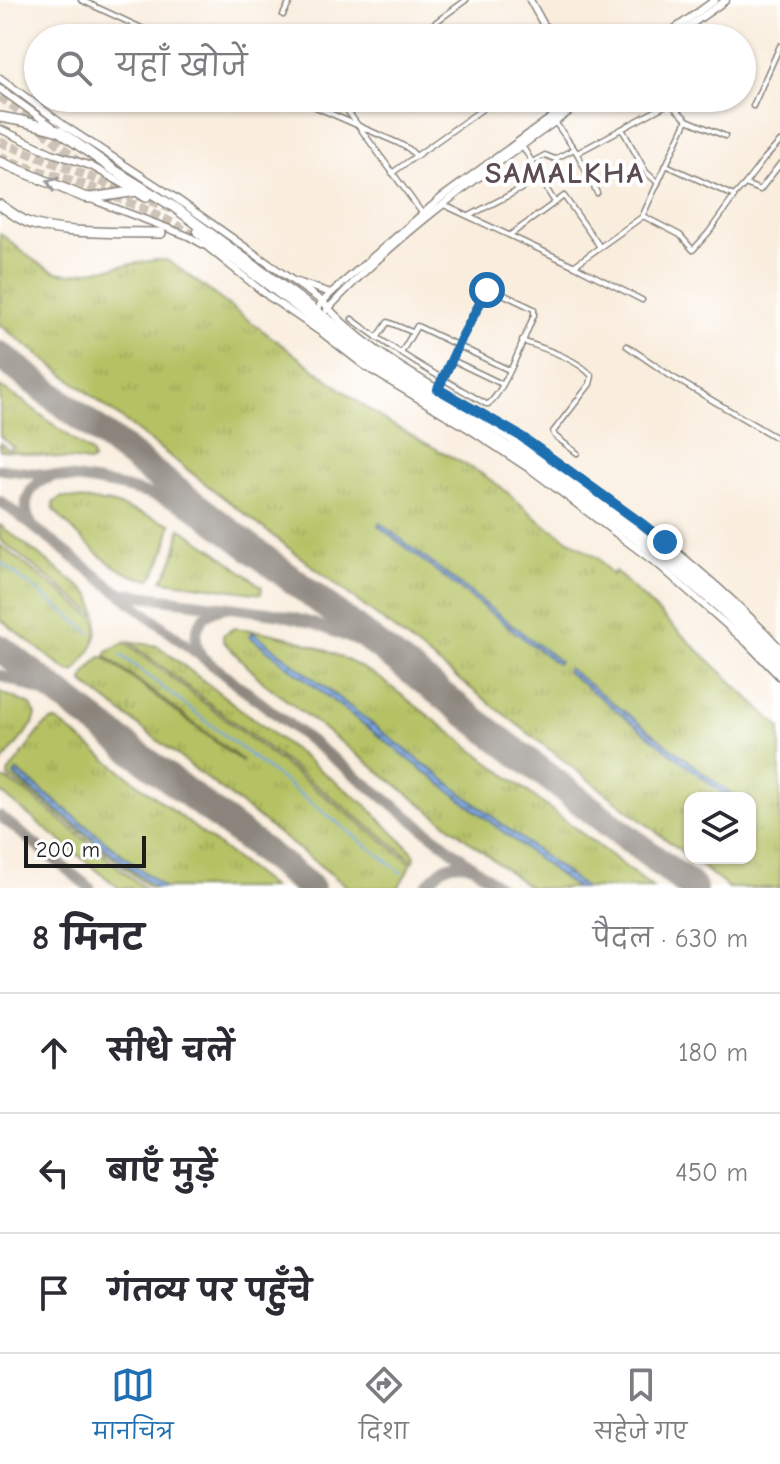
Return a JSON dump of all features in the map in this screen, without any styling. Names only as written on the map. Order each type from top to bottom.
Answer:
[{"type":"highway","points":[[0,117],[59,131],[174,207],[319,312],[371,362],[435,394],[512,439],[670,554],[780,656]]},
{"type":"highway","points":[[0,162],[87,197],[137,191],[319,312]]},
{"type":"highway","points":[[0,205],[29,222],[44,226],[161,233]]},
{"type":"highway","points":[[435,394],[665,561],[718,606],[780,667]]},
{"type":"street","points":[[81,0],[133,24]]},
{"type":"street","points":[[283,15],[291,0]]},
{"type":"street","points":[[433,24],[466,0]]},
{"type":"street","points":[[530,0],[543,24]]},
{"type":"street","points":[[688,24],[715,0]]},
{"type":"street","points":[[686,24],[726,0]]},
{"type":"street","points":[[756,99],[780,46]]},
{"type":"street","points":[[0,78],[24,95]]},
{"type":"street","points":[[9,84],[2,90],[24,106]]},
{"type":"street","points":[[33,112],[59,131]]},
{"type":"street","points":[[46,112],[174,197],[283,275],[319,312],[336,317],[435,394],[522,437],[641,523],[701,572],[780,648]]},
{"type":"street","points":[[326,112],[407,148],[416,156]]},
{"type":"street","points":[[348,112],[422,213]]},
{"type":"street","points":[[392,173],[478,112]]},
{"type":"street","points":[[319,312],[442,201],[560,112]]},
{"type":"street","points":[[319,312],[331,293],[422,213],[569,112]]},
{"type":"street","points":[[533,162],[545,155],[555,159],[576,151],[653,112]]},
{"type":"street","points":[[679,112],[687,120],[725,136]]},
{"type":"street","points":[[575,266],[643,216],[687,120]]},
{"type":"street","points":[[555,122],[576,151],[597,193]]},
{"type":"street","points":[[0,129],[52,153],[91,166],[137,191]]},
{"type":"street","points":[[622,129],[646,172],[658,183]]},
{"type":"street","points":[[643,216],[680,235],[693,250],[780,142]]},
{"type":"street","points":[[522,146],[555,202]]},
{"type":"street","points":[[745,184],[760,190],[780,164]]},
{"type":"street","points":[[666,165],[734,196]]},
{"type":"street","points":[[469,216],[521,189]]},
{"type":"street","points":[[510,235],[564,196],[600,247]]},
{"type":"street","points":[[87,197],[206,246],[268,296],[366,367],[534,472],[661,567],[735,632],[780,677]]},
{"type":"street","points":[[442,201],[642,300]]},
{"type":"street","points":[[283,275],[331,293]]},
{"type":"street","points":[[352,319],[401,354],[443,379],[488,404],[493,401],[509,370],[534,309],[489,288],[458,346],[443,379],[435,394]]},
{"type":"street","points":[[377,338],[388,322],[412,332]]},
{"type":"street","points":[[401,354],[417,326],[509,370]]},
{"type":"street","points":[[522,341],[564,357],[592,376],[590,384],[553,432],[577,453]]},
{"type":"street","points":[[627,346],[669,375],[780,440]]},
{"type":"street","points":[[452,360],[502,384]]},
{"type":"green space","points":[[0,233],[33,260],[61,273],[166,260],[387,422],[479,472],[541,522],[598,558],[612,575],[615,571],[780,728],[780,888],[729,888],[698,864],[756,864],[756,792],[684,792],[684,853],[0,325]]},
{"type":"green space","points":[[0,387],[92,454],[93,461],[0,450],[0,443],[10,450],[13,447],[0,436]]},
{"type":"green space","points":[[62,497],[111,503],[171,524],[162,559],[151,579],[124,571],[85,543],[54,510],[53,503]]},
{"type":"green space","points":[[0,525],[91,595],[97,616],[0,540]]},
{"type":"green space","points":[[180,528],[262,587],[261,594],[162,580],[174,556]]},
{"type":"green space","points":[[0,545],[97,620],[94,642],[76,671],[66,670],[0,619]]},
{"type":"green space","points":[[234,628],[311,644],[381,679],[653,888],[585,888],[252,632],[250,636],[576,888],[530,888],[263,682],[223,641],[223,635]]},
{"type":"green space","points":[[128,641],[158,646],[366,805],[413,852],[414,861]]},
{"type":"green space","points":[[125,642],[412,863],[398,888],[349,888],[86,685],[83,682],[85,674],[100,657],[104,657],[242,762],[106,656],[107,651]]},
{"type":"green space","points":[[0,692],[31,705],[36,715],[33,724],[0,765]]},
{"type":"green space","points":[[57,721],[273,888],[164,888],[18,771],[14,776],[155,888],[150,888],[8,777],[43,727]]},
{"type":"green space","points":[[2,780],[26,792],[144,888],[119,888],[0,792]]},
{"type":"water","points":[[380,523],[559,661],[557,664],[378,526]]},
{"type":"water","points":[[253,632],[585,888],[576,888],[249,636]]},
{"type":"water","points":[[568,668],[728,792],[721,792],[566,671]]},
{"type":"water","points":[[17,771],[164,888],[155,888],[14,775]]},
{"type":"waterway","points":[[0,562],[91,633]]},
{"type":"waterway","points":[[121,655],[402,873]]},
{"type":"taxiway","points":[[0,364],[58,399]]},
{"type":"taxiway","points":[[0,469],[101,483],[160,498],[210,522],[258,553]]},
{"type":"taxiway","points":[[32,525],[26,509],[28,495],[37,484],[52,477]]},
{"type":"taxiway","points":[[0,501],[501,888]]},
{"type":"taxiway","points":[[121,593],[279,614],[312,623],[369,646],[419,677]]},
{"type":"taxiway","points":[[201,655],[196,639],[199,625],[208,614],[223,608]]},
{"type":"taxiway","points":[[0,675],[47,693],[95,721]]},
{"type":"taxiway","points":[[0,816],[90,888]]},
{"type":"taxiway","points":[[424,888],[439,871],[450,865],[471,866]]},
{"type":"runway","points":[[0,355],[693,888]]},
{"type":"runway","points":[[0,648],[311,888]]},
{"type":"tunnel","points":[[0,97],[34,121],[80,164]]},
{"type":"tunnel","points":[[0,142],[172,209]]},
{"type":"tunnel","points":[[0,156],[124,200],[194,235],[209,246]]},
{"type":"tunnel","points":[[189,216],[201,221],[259,264]]},
{"type":"district","name":"SAMALKHA","points":[[565,173]]},
{"type":"route","points":[[487,290],[438,389],[522,437],[665,542]]}]
